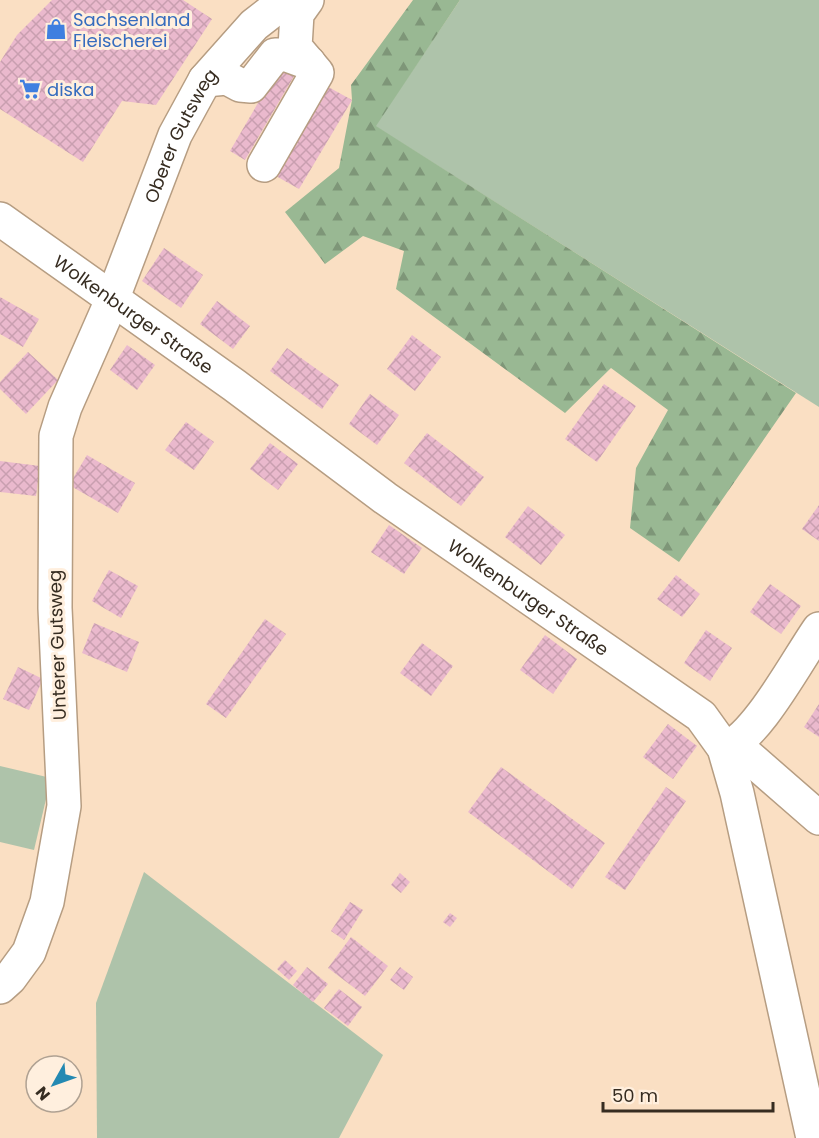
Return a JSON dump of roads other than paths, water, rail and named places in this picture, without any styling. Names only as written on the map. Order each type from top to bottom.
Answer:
[{"type":"main road","points":[[264,165],[317,73],[295,47],[297,14],[307,0]]},
{"type":"main road","name":"Oberer Gutsweg","points":[[112,300],[175,135],[205,80],[270,5]]},
{"type":"main road","points":[[205,80],[227,78],[240,85],[251,86],[275,55],[287,55],[309,63]]},
{"type":"main road","name":"Wolkenburger Straße","points":[[0,219],[234,385],[385,498],[701,716],[729,747],[819,818]]},
{"type":"main road","name":"Unterer Gutsweg","points":[[5,982],[29,952],[47,902],[64,806],[55,608],[54,468],[56,436],[65,407],[112,300]]},
{"type":"main road","points":[[729,747],[758,721],[819,628]]},
{"type":"main road","name":"Wolkenburger Straße","points":[[729,747],[739,805],[813,1138]]},
{"type":"place","name":"Sachsenland Fleischerei","points":[[56,29]]},
{"type":"place","name":"diska","points":[[30,89]]}]
